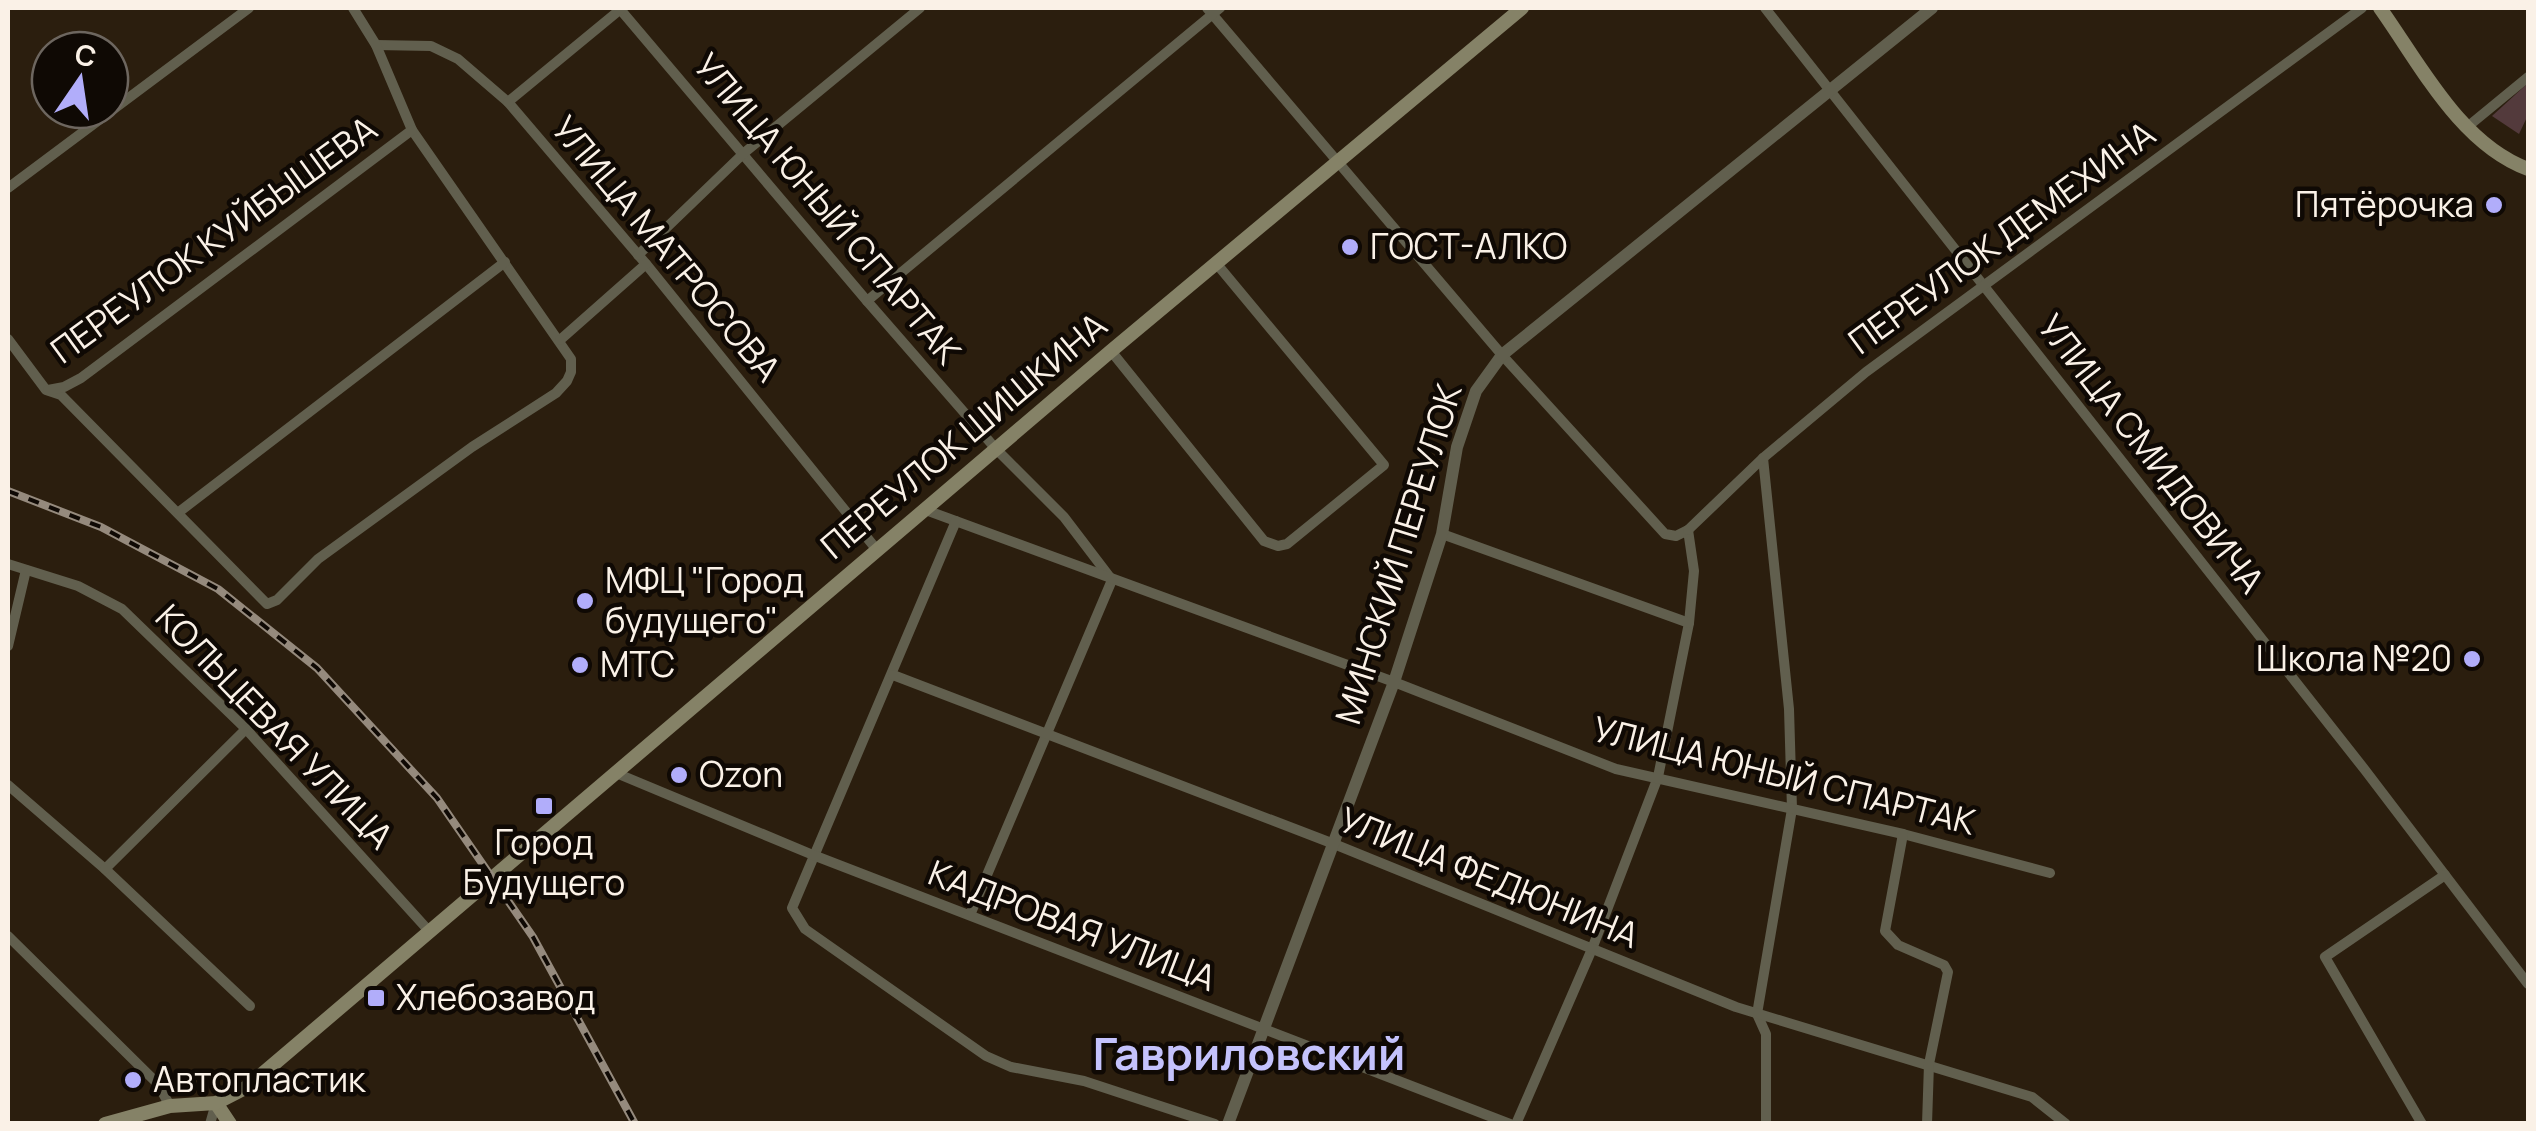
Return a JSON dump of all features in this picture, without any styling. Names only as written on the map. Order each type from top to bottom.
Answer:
[{"type":"main road","name":"ПЕРЕУЛОК ШИШКИНА","points":[[216,1103],[279,1060],[1111,350],[1522,8]]},
{"type":"main road","points":[[2380,8],[2466,128],[2484,146],[2528,169]]},
{"type":"main road","points":[[105,1124],[170,1106],[216,1103],[230,1124]]},
{"type":"street","points":[[8,188],[249,8]]},
{"type":"street","points":[[8,338],[46,390],[61,395],[267,604],[277,600],[318,560],[472,447],[556,393],[571,372],[571,359],[412,130],[376,44],[353,8]]},
{"type":"street","points":[[508,102],[620,8]]},
{"type":"street","name":"УЛИЦА ЮНЫЙ СПАРТАК","points":[[620,8],[867,301],[996,448],[1064,517],[1112,580]]},
{"type":"street","points":[[560,340],[744,153],[920,8]]},
{"type":"street","name":"УЛИЦА СМИДОВИЧА","points":[[1765,8],[2528,984]]},
{"type":"street","name":"МИНСКИЙ ПЕРЕУЛОК","points":[[1228,1124],[1394,682],[1442,534],[1457,448],[1476,392],[1502,355],[1932,8]]},
{"type":"street","name":"ПЕРЕУЛОК ДЕМЕХИНА","points":[[1688,530],[1762,458],[1866,372],[2362,8]]},
{"type":"street","points":[[867,301],[1213,10],[1502,355],[1665,534],[1676,536],[1688,530],[1694,571],[1690,622],[1658,777],[1592,950],[1513,1124]]},
{"type":"street","name":"УЛИЦА МАТРОСОВА","points":[[376,44],[431,46],[458,59],[508,102],[642,259],[877,550]]},
{"type":"street","points":[[2466,128],[2528,77]]},
{"type":"street","name":"ПЕРЕУЛОК КУЙБЫШЕВА","points":[[46,390],[82,378],[412,130]]},
{"type":"street","points":[[180,512],[505,262]]},
{"type":"street","points":[[1111,350],[1264,541],[1278,546],[1287,544],[1384,465],[1216,263]]},
{"type":"street","points":[[1762,458],[1789,709],[1792,809],[1757,1014],[1766,1034],[1766,1124]]},
{"type":"street","name":"УЛИЦА ЮНЫЙ СПАРТАК","points":[[924,509],[1394,682],[1616,769],[1903,834],[2050,872]]},
{"type":"street","name":"ПЕРЕУЛОК ШИШКИНА","points":[[956,522],[792,908],[805,929],[986,1056],[1011,1067],[1084,1081],[1215,1124]]},
{"type":"street","points":[[1442,534],[1690,622]]},
{"type":"street","name":"КОЛЬЦЕВАЯ УЛИЦА","points":[[8,564],[78,586],[122,609],[246,729],[429,930]]},
{"type":"street","points":[[8,646],[26,570]]},
{"type":"street","points":[[970,914],[1112,580]]},
{"type":"street","name":"УЛИЦА ФЕДЮНИНА","points":[[892,675],[1334,844],[1757,1014],[2032,1097],[2066,1124]]},
{"type":"street","points":[[105,869],[246,729]]},
{"type":"street","name":"КАДРОВАЯ УЛИЦА","points":[[616,773],[813,855],[1513,1124]]},
{"type":"street","points":[[8,785],[105,869],[250,1006]]},
{"type":"street","points":[[1903,834],[1885,932],[1898,946],[1944,965],[1948,972],[1929,1064],[1926,1124]]},
{"type":"street","points":[[2422,1124],[2325,956],[2445,875]]},
{"type":"street","points":[[8,936],[158,1084],[170,1106]]},
{"type":"street","points":[[210,1124],[216,1103]]},
{"type":"shaded area","points":[[2528,83],[2528,115],[2519,134],[2492,116]]},
{"type":"railway","points":[[8,491],[101,527],[218,589],[317,668],[437,798],[533,937],[635,1124]]},
{"type":"place","name":"Пятёрочка","points":[[2494,205]]},
{"type":"place","name":"ГОСТ-АЛКО","points":[[1350,247]]},
{"type":"place","name":"МФЦ \"Город будущего\"","points":[[585,601]]},
{"type":"place","name":"Школа №20","points":[[2472,659]]},
{"type":"place","name":"МТС","points":[[580,665]]},
{"type":"place","name":"Ozon","points":[[679,775]]},
{"type":"place","name":"Город Будущего","points":[[544,806]]},
{"type":"place","name":"Хлебозавод","points":[[376,998]]},
{"type":"place","name":"Автопластик","points":[[133,1080]]},
{"type":"district","name":"Гавриловский","points":[[1249,1054]]}]
